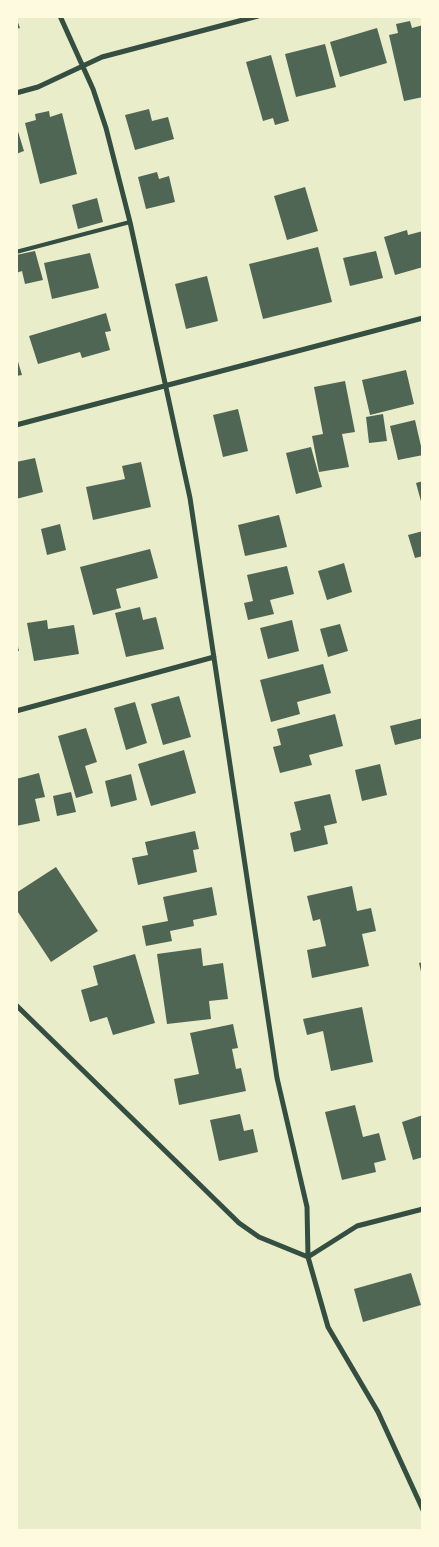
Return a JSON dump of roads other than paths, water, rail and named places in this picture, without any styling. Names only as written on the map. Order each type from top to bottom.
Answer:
[{"type":"street","points":[[60,16],[84,66],[106,128],[130,222],[190,498],[277,1078],[307,1207],[308,1256],[328,1327],[378,1412],[423,1510]]},
{"type":"street","points":[[16,93],[38,87],[102,58],[258,16]]},
{"type":"street","points":[[16,424],[423,318]]},
{"type":"street","points":[[16,712],[214,657]]},
{"type":"street","points":[[16,1005],[239,1223],[258,1238],[308,1256]]},
{"type":"street","points":[[308,1256],[357,1226],[423,1209]]},
{"type":"lane","points":[[16,252],[130,222]]}]
